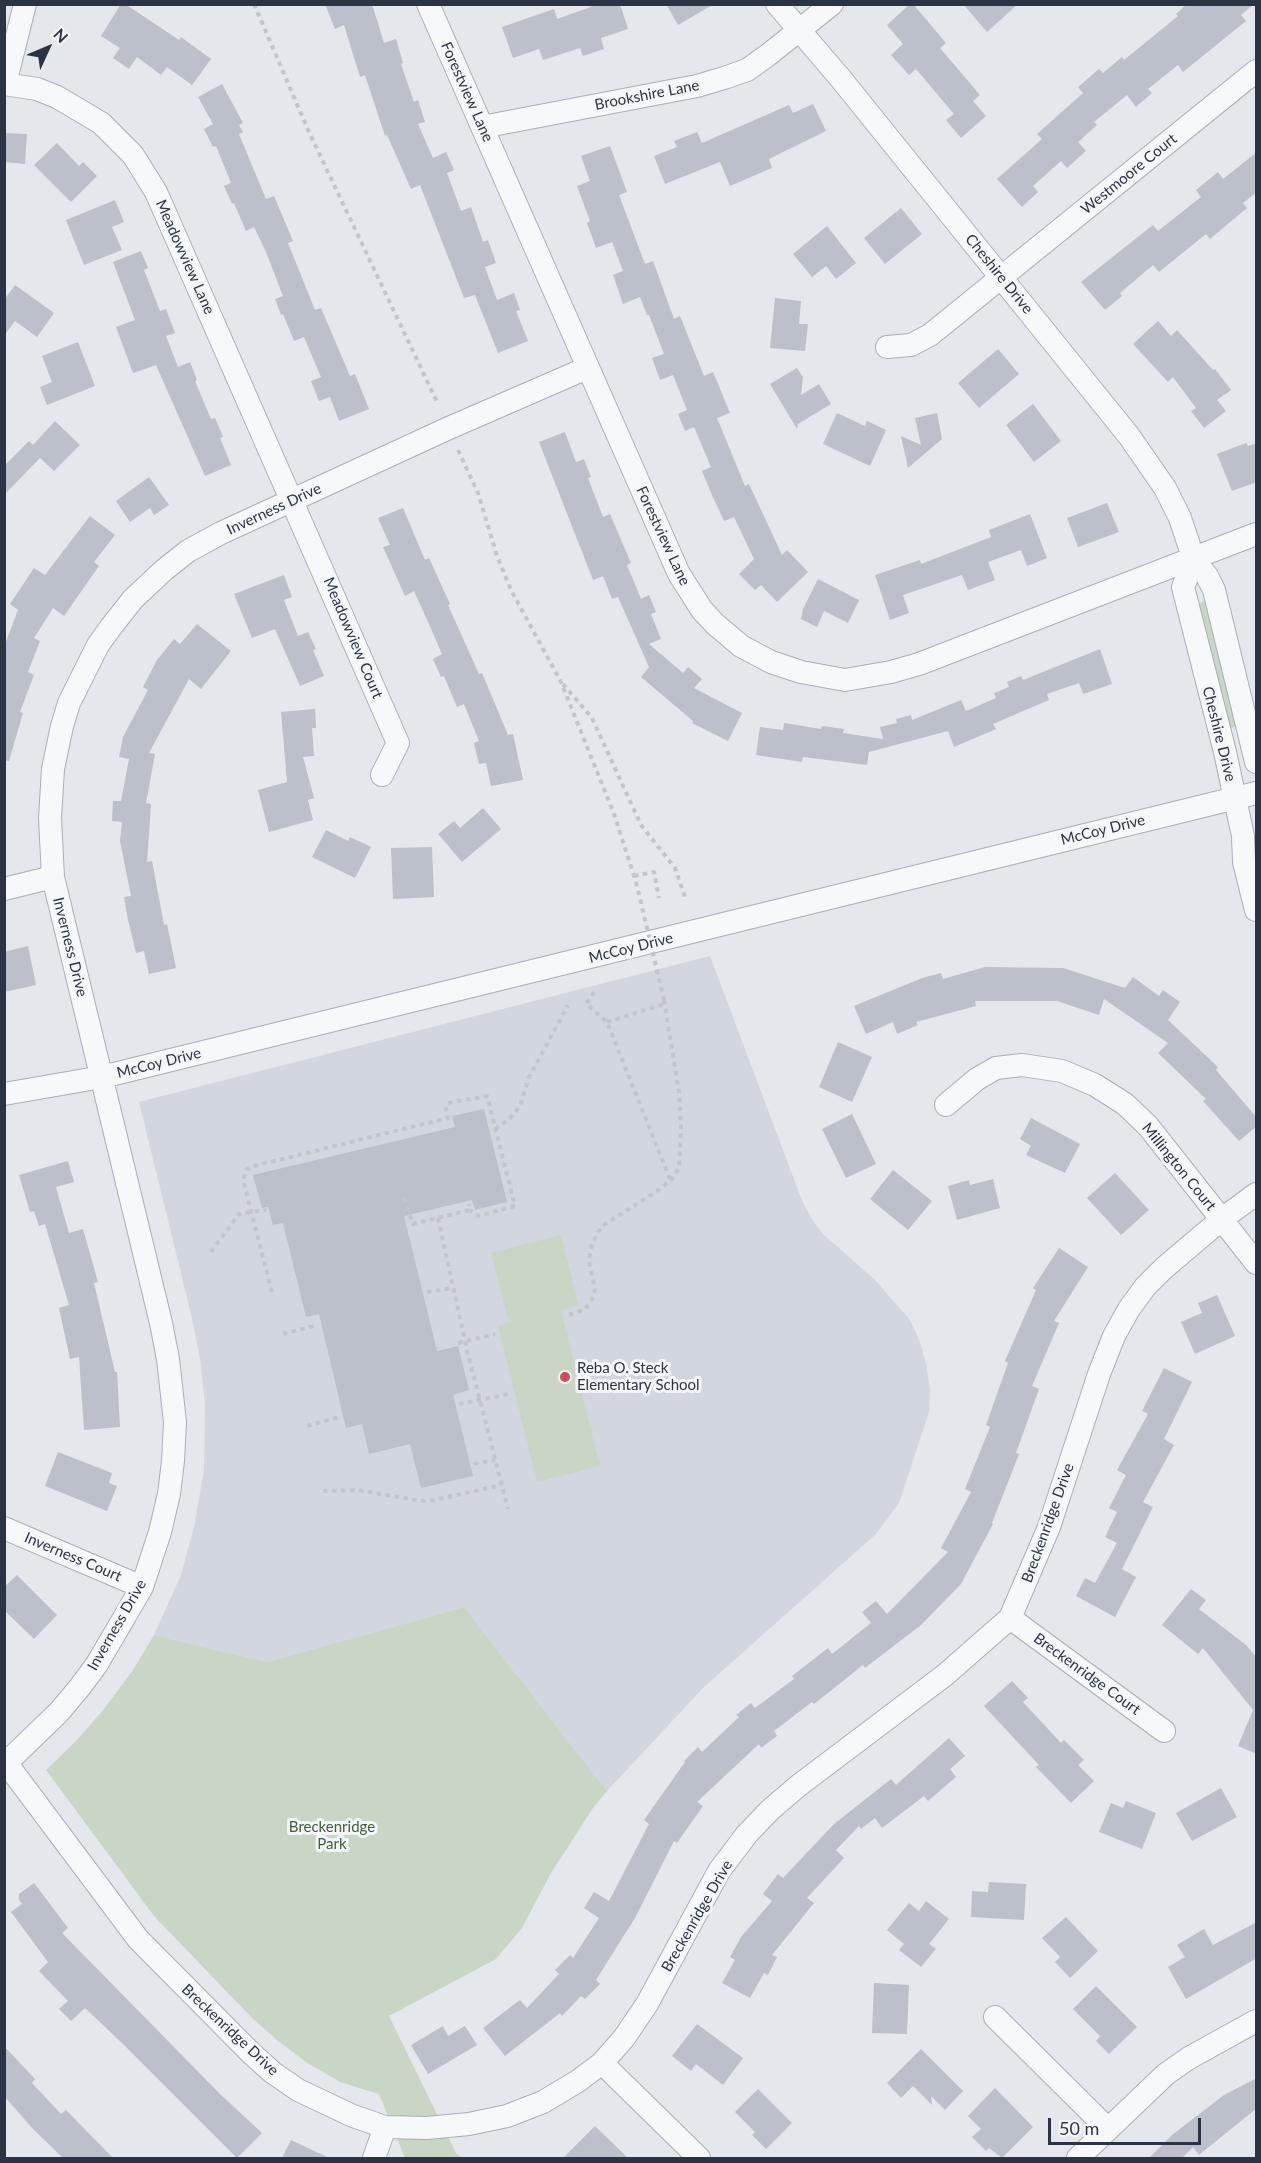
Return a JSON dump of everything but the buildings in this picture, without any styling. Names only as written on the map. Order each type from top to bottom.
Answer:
[{"type":"street","points":[[5,84],[25,4]]},
{"type":"street","name":"Forestview Lane","points":[[428,4],[679,574],[690,594],[715,624],[735,641],[771,662],[791,669],[845,680],[891,672],[919,664],[1257,534]]},
{"type":"street","name":"Cheshire Drive","points":[[777,4],[1002,277],[1149,464],[1165,488],[1180,518],[1194,560],[1207,576],[1214,590],[1257,762]]},
{"type":"street","name":"Brookshire Lane","points":[[482,127],[697,86],[747,70],[832,4]]},
{"type":"street","name":"Westmoore Court","points":[[887,347],[911,345],[930,335],[1257,71]]},
{"type":"street","name":"Meadowview Lane","points":[[5,84],[37,89],[76,106],[119,139],[146,173],[293,500]]},
{"type":"street","name":"Inverness Drive","points":[[6,1765],[80,1687],[97,1664],[142,1587],[160,1532],[169,1494],[173,1461],[175,1422],[168,1359],[161,1323],[53,877],[50,818],[53,769],[69,703],[98,645],[133,599],[188,551],[448,428],[587,368]]},
{"type":"street","name":"Meadowview Court","points":[[293,500],[398,743],[382,775]]},
{"type":"street","name":"Cheshire Drive","points":[[1194,560],[1184,587],[1244,836],[1244,862],[1257,910]]},
{"type":"street","name":"McCoy Drive","points":[[4,1095],[102,1077],[1257,793]]},
{"type":"street","points":[[4,889],[53,877]]},
{"type":"street","name":"Millington Court","points":[[946,1105],[977,1079],[996,1068],[1022,1065],[1062,1071],[1095,1085],[1125,1104],[1148,1126],[1257,1263]]},
{"type":"street","name":"Breckenridge Drive","points":[[6,1765],[138,1939],[251,2053],[272,2072],[298,2090],[353,2116],[385,2127],[427,2128],[469,2124],[507,2116],[543,2103],[602,2063],[624,2038],[647,2004],[719,1871],[747,1834],[770,1810],[798,1786],[945,1675],[1010,1618],[1041,1550],[1099,1374],[1114,1336],[1129,1309],[1145,1287],[1164,1268],[1222,1219],[1257,1194]]},
{"type":"street","name":"Inverness Court","points":[[4,1528],[142,1587]]},
{"type":"street","name":"Breckenridge Court","points":[[1010,1618],[1164,1731]]},
{"type":"street","points":[[995,2017],[1108,2129]]},
{"type":"street","points":[[1078,2158],[1166,2074],[1189,2058],[1257,2021]]},
{"type":"street","points":[[602,2063],[699,2158]]},
{"type":"street","points":[[374,2158],[385,2127]]},
{"type":"path","points":[[254,4],[318,153],[438,404]]},
{"type":"path","points":[[458,450],[478,493],[497,556],[511,590],[561,682],[614,814],[636,882],[664,1002],[678,1092],[681,1129],[679,1167],[670,1180],[656,1192],[602,1226],[592,1243],[589,1261],[595,1289],[591,1303],[583,1310],[569,1315]]},
{"type":"path","points":[[561,682],[592,718],[641,825],[675,868],[685,897]]},
{"type":"path","points":[[634,876],[654,872],[659,898]]},
{"type":"path","points":[[594,992],[586,1004],[607,1022],[670,1180]]},
{"type":"path","points":[[607,1022],[664,1002]]},
{"type":"path","points":[[495,1129],[508,1120],[520,1106],[529,1077],[568,1005]]},
{"type":"path","points":[[272,1292],[243,1180],[246,1170],[250,1167],[448,1118],[446,1108],[448,1103],[487,1096],[515,1206],[478,1215],[470,1210],[413,1224],[404,1198]]},
{"type":"path","points":[[469,1204],[470,1210]]},
{"type":"path","points":[[211,1252],[239,1214],[266,1210]]},
{"type":"path","points":[[438,1218],[465,1341],[508,1509]]},
{"type":"path","points":[[427,1292],[453,1288]]},
{"type":"path","points":[[283,1334],[314,1326]]},
{"type":"path","points":[[458,1343],[495,1334]]},
{"type":"path","points":[[459,1404],[509,1394]]},
{"type":"path","points":[[307,1426],[339,1417]]},
{"type":"path","points":[[474,1464],[495,1460]]},
{"type":"path","points":[[323,1491],[357,1490],[422,1501],[502,1485]]},
{"type":"shaded area","name":"Reba O. Steck Elementary School","points":[[710,956],[803,1203],[823,1234],[875,1280],[910,1320],[920,1342],[930,1389],[929,1412],[899,1503],[876,1534],[704,1687],[607,1791],[464,1607],[267,1662],[154,1635],[181,1575],[194,1527],[204,1470],[205,1404],[200,1358],[191,1314],[139,1102]]},
{"type":"green space","points":[[1203,601],[1207,602],[1236,726],[1232,728],[1228,726],[1198,605]]},
{"type":"green space","points":[[561,1235],[579,1305],[561,1310],[600,1466],[537,1482],[498,1326],[509,1322],[491,1253]]},
{"type":"green space","name":"Breckenridge Park","points":[[464,1607],[607,1791],[593,1808],[551,1873],[522,1928],[496,1959],[389,2016],[456,2153],[462,2158],[405,2158],[379,2094],[340,2082],[306,2062],[252,2018],[154,1916],[46,1770],[104,1709],[133,1670],[154,1635],[267,1662]]},
{"type":"place","name":"Reba O. Steck Elementary School","points":[[565,1377]]}]
